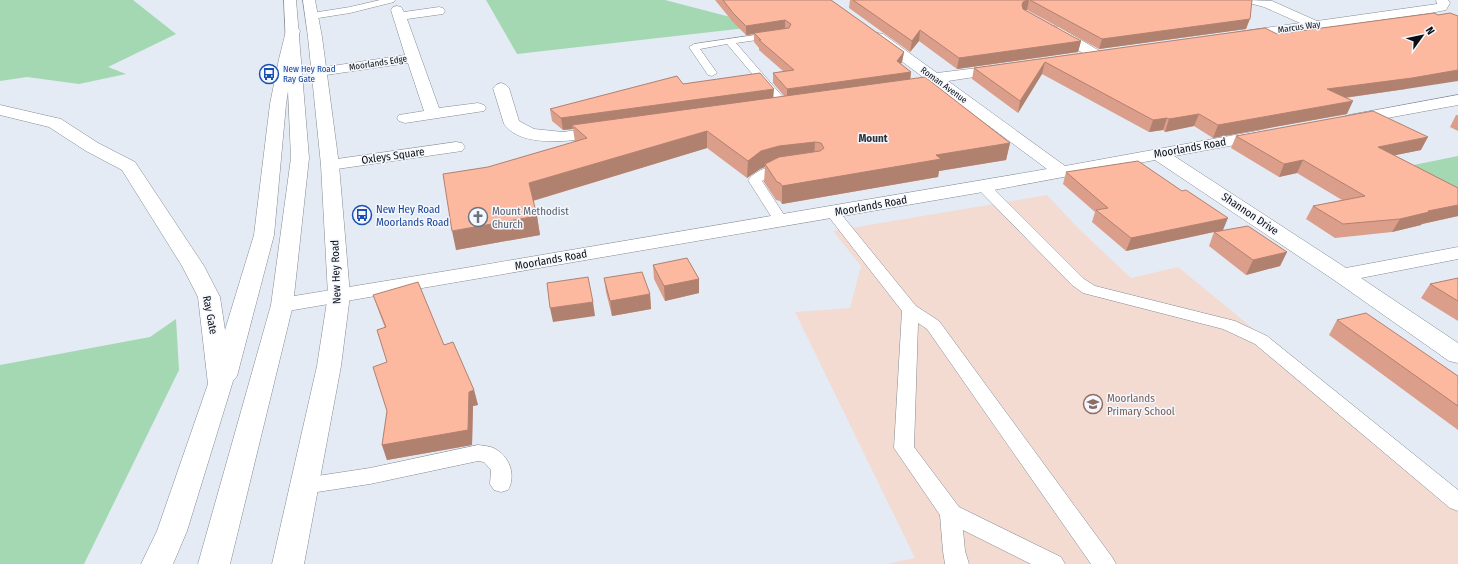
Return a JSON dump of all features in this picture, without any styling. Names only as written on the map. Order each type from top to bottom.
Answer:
[{"type":"main road","points":[[214,564],[282,305],[300,158],[290,0]]},
{"type":"main road","points":[[1253,0],[1268,4],[1316,25]]},
{"type":"main road","name":"Marcus Way","points":[[1230,37],[1431,9],[1442,6],[1444,3],[1442,0]]},
{"type":"main road","points":[[391,6],[439,11]]},
{"type":"main road","name":"Moorlands Edge","points":[[391,6],[414,58],[433,114]]},
{"type":"main road","name":"New Hey Road","points":[[288,564],[329,366],[339,295],[330,166],[311,8]]},
{"type":"main road","points":[[1040,22],[1098,56]]},
{"type":"main road","name":"Roman Avenue","points":[[867,29],[1061,171]]},
{"type":"main road","points":[[221,384],[264,235],[278,104],[286,59],[293,31]]},
{"type":"main road","points":[[1074,59],[1113,53]]},
{"type":"main road","name":"Moorlands Edge","points":[[319,72],[414,58]]},
{"type":"main road","points":[[921,88],[940,81],[1013,67]]},
{"type":"main road","points":[[501,88],[512,124],[530,134],[563,137],[616,130]]},
{"type":"main road","points":[[1335,122],[1458,100]]},
{"type":"main road","points":[[405,118],[478,108]]},
{"type":"main road","name":"Ray Gate","points":[[0,110],[55,123],[92,147],[129,166],[193,266],[209,297],[221,384],[172,531],[157,564]]},
{"type":"main road","points":[[0,127],[9,121],[27,117]]},
{"type":"main road","name":"Moorlands Road","points":[[282,305],[781,221],[1281,132]]},
{"type":"main road","name":"Oxleys Square","points":[[330,166],[456,147]]},
{"type":"main road","name":"Shannon Drive","points":[[1158,154],[1342,275],[1458,355]]},
{"type":"main road","points":[[1342,275],[1458,253]]},
{"type":"lane","points":[[311,8],[350,10],[391,6]]},
{"type":"lane","points":[[712,73],[694,47],[784,34]]},
{"type":"lane","points":[[729,41],[785,106]]},
{"type":"lane","points":[[781,221],[755,180],[767,171],[801,166]]},
{"type":"lane","points":[[983,186],[1078,282],[1088,290],[1229,325],[1261,340],[1458,502]]},
{"type":"lane","points":[[832,212],[910,310],[933,325],[1104,564]]},
{"type":"lane","points":[[910,310],[904,448],[952,513],[1054,564]]},
{"type":"lane","points":[[304,486],[370,476],[478,453],[490,455],[501,468],[501,484]]},
{"type":"lane","points":[[952,513],[954,551],[958,564]]},
{"type":"shaded area","name":"Moorlands Primary School","points":[[1047,195],[1080,230],[1131,278],[1178,267],[1458,496],[1458,564],[886,564],[915,558],[795,312],[850,308],[861,266],[833,231]]},
{"type":"green space","points":[[0,0],[133,0],[176,34],[108,67],[126,74],[79,84],[27,77],[0,81]]},
{"type":"green space","points":[[486,0],[665,0],[765,26],[517,54]]},
{"type":"green space","points":[[1458,156],[1458,200],[1399,168]]},
{"type":"green space","points":[[176,319],[179,370],[84,564],[0,564],[0,365],[150,337]]},
{"type":"building","points":[[723,0],[831,0],[904,52],[897,61],[911,72],[787,89],[773,73],[794,70],[759,40],[761,40],[754,33],[789,28],[791,24],[785,20],[746,26]]},
{"type":"building","points":[[853,0],[1027,0],[1023,2],[1023,9],[1081,41],[959,58],[920,30],[912,41]]},
{"type":"building","points":[[1030,0],[1252,0],[1250,19],[1102,39]]},
{"type":"building","points":[[1434,13],[1438,15],[1450,13],[1458,16],[1458,70],[1412,78],[1327,89],[1353,101],[1218,125],[1199,114],[1153,120],[1045,62],[1020,101],[974,68],[1265,28],[1277,34]]},
{"type":"building","points":[[760,73],[774,89],[561,118],[550,109],[677,76],[683,84]]},
{"type":"building","points":[[925,77],[1010,143],[936,155],[941,159],[782,186],[777,182],[765,164],[779,157],[820,151],[824,148],[821,143],[815,142],[779,146],[761,151],[748,161],[707,131],[529,183],[537,216],[452,231],[443,174],[488,167],[587,138],[572,125]]},
{"type":"building","points":[[1373,111],[1428,137],[1378,147],[1458,188],[1458,205],[1428,211],[1429,212],[1400,219],[1343,224],[1313,206],[1365,196],[1303,160],[1284,164],[1236,136]]},
{"type":"building","points":[[1138,161],[1182,191],[1186,190],[1228,218],[1131,238],[1096,210],[1108,208],[1066,172]]},
{"type":"building","points":[[1248,226],[1287,252],[1253,260],[1214,232]]},
{"type":"building","points":[[687,258],[699,279],[664,286],[653,265]]},
{"type":"building","points":[[642,272],[650,294],[610,301],[604,278]]},
{"type":"building","points":[[588,277],[593,302],[550,308],[547,283]]},
{"type":"building","points":[[1458,278],[1458,301],[1430,284]]},
{"type":"building","points":[[418,282],[444,345],[453,342],[474,390],[469,392],[468,430],[382,445],[387,411],[373,367],[387,362],[377,330],[386,327],[373,295]]},
{"type":"building","points":[[1366,313],[1458,376],[1458,406],[1337,320]]},
{"type":"place","name":"New Hey Road Ray Gate","points":[[269,74]]},
{"type":"place","name":"New Hey Road Moorlands Road","points":[[362,215]]},
{"type":"place","name":"Mount Methodist Church","points":[[478,217]]},
{"type":"place","name":"Moorlands Primary School","points":[[1093,404]]},
{"type":"district","name":"Mount","points":[[873,138]]}]
